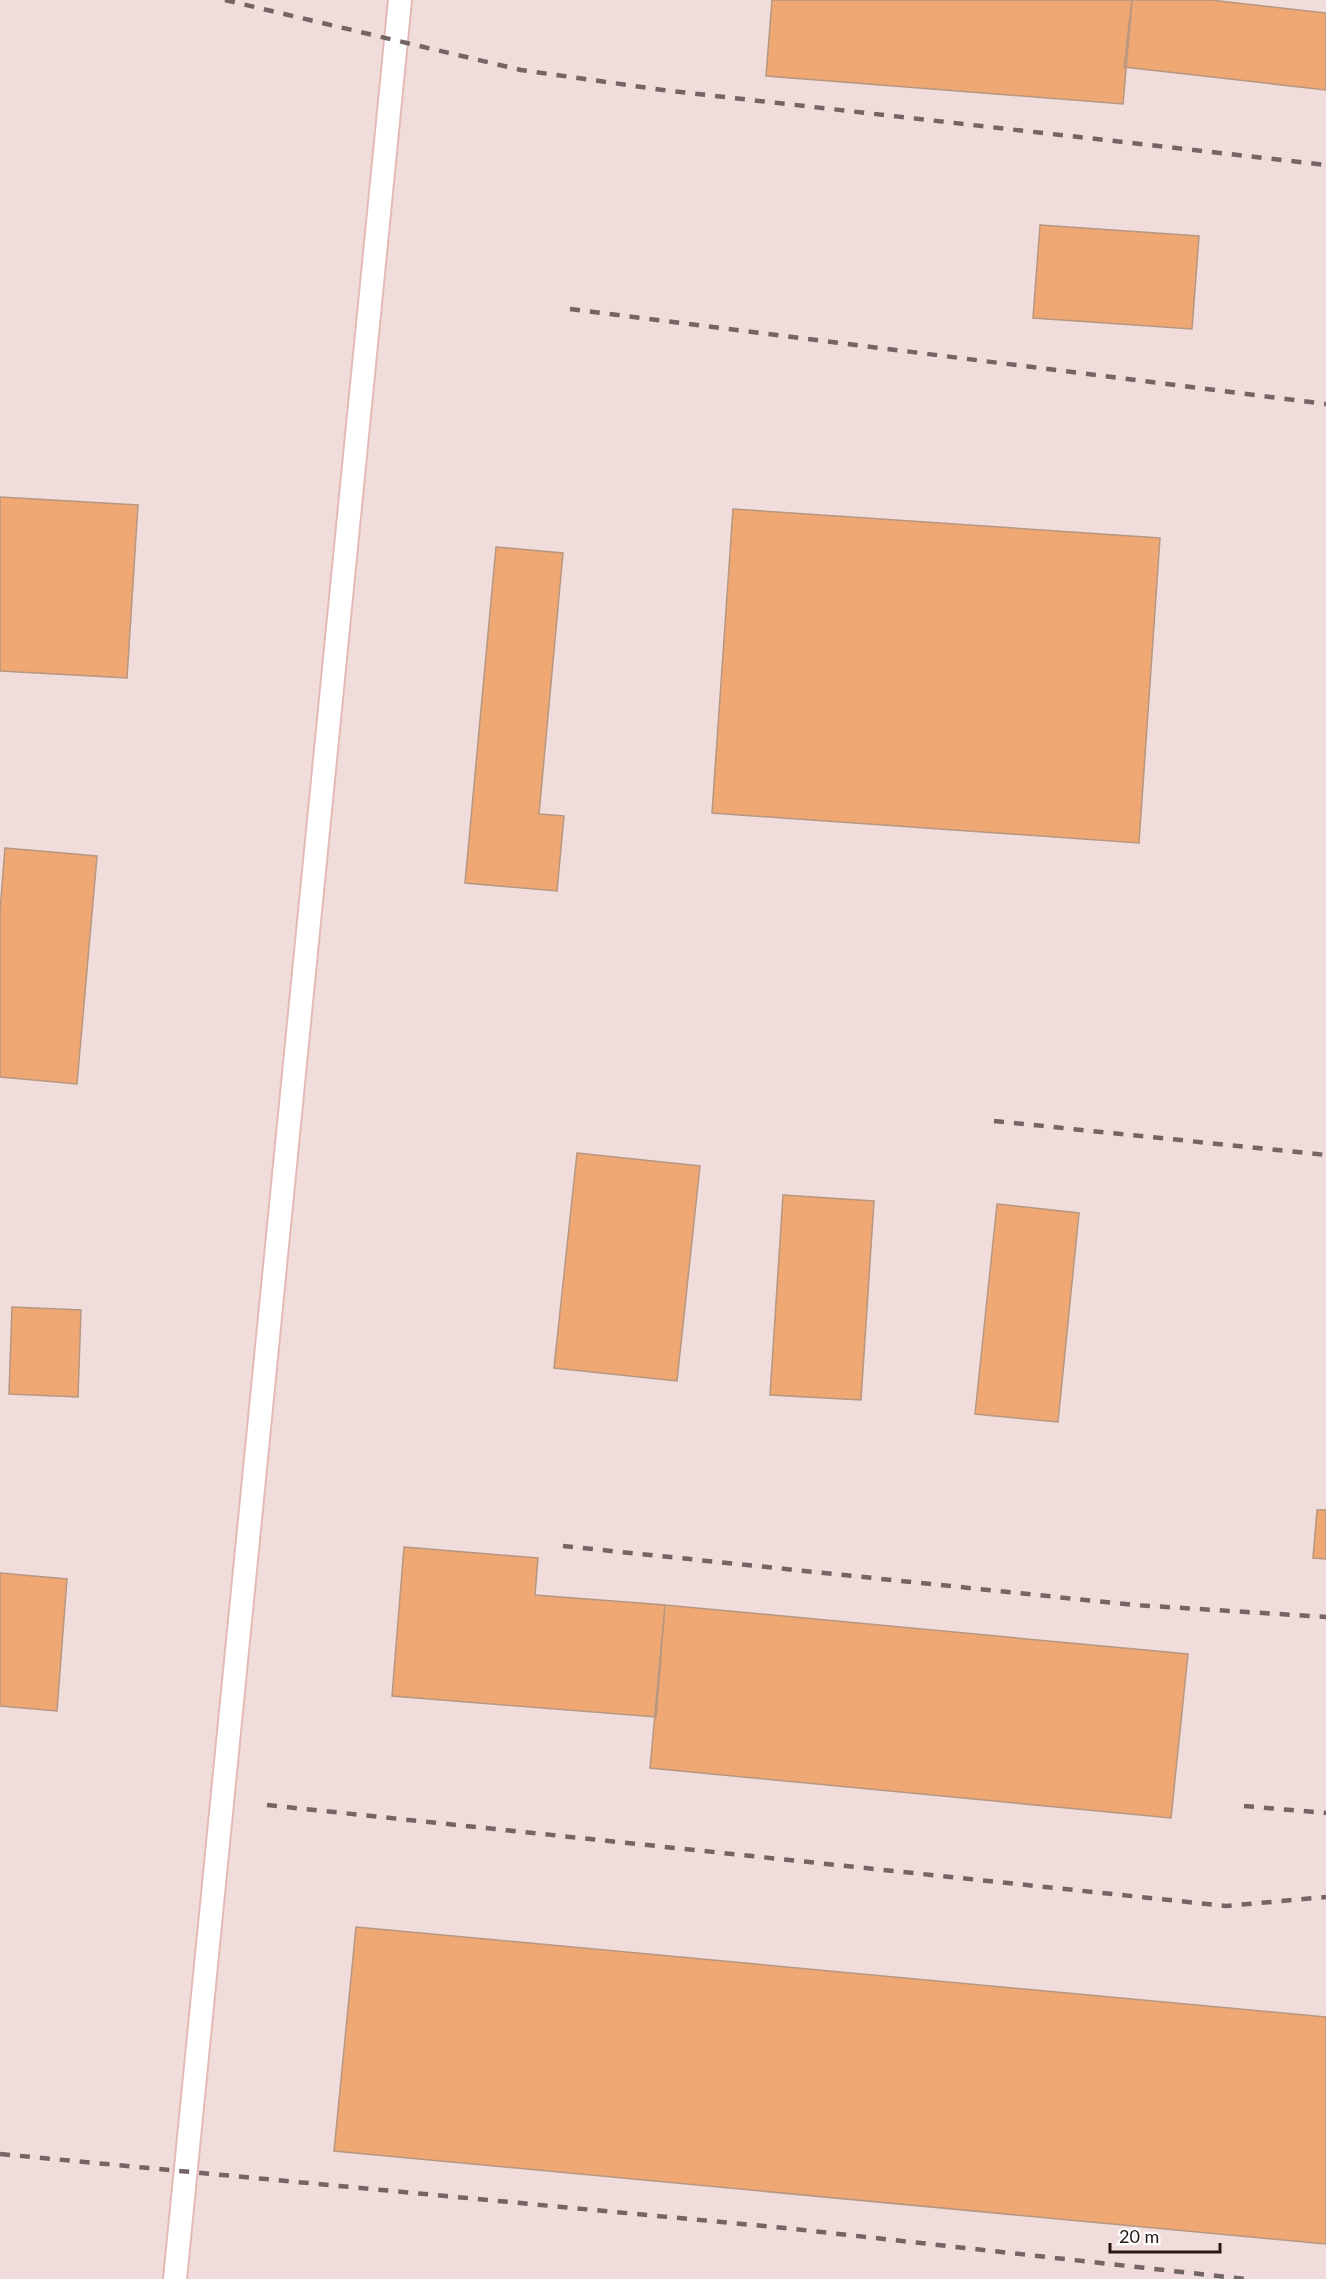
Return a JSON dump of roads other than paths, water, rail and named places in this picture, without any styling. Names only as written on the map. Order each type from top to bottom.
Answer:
[{"type":"lane","points":[[175,2279],[400,0]]},
{"type":"railway","points":[[225,0],[521,70],[663,90],[1326,165]]},
{"type":"railway","points":[[570,309],[1326,404]]},
{"type":"railway","points":[[994,1121],[1326,1155]]},
{"type":"railway","points":[[563,1546],[1134,1605],[1326,1617]]},
{"type":"railway","points":[[267,1805],[1226,1906],[1326,1897]]},
{"type":"railway","points":[[1244,1806],[1326,1813]]},
{"type":"railway","points":[[0,2154],[785,2228],[1245,2279]]}]
